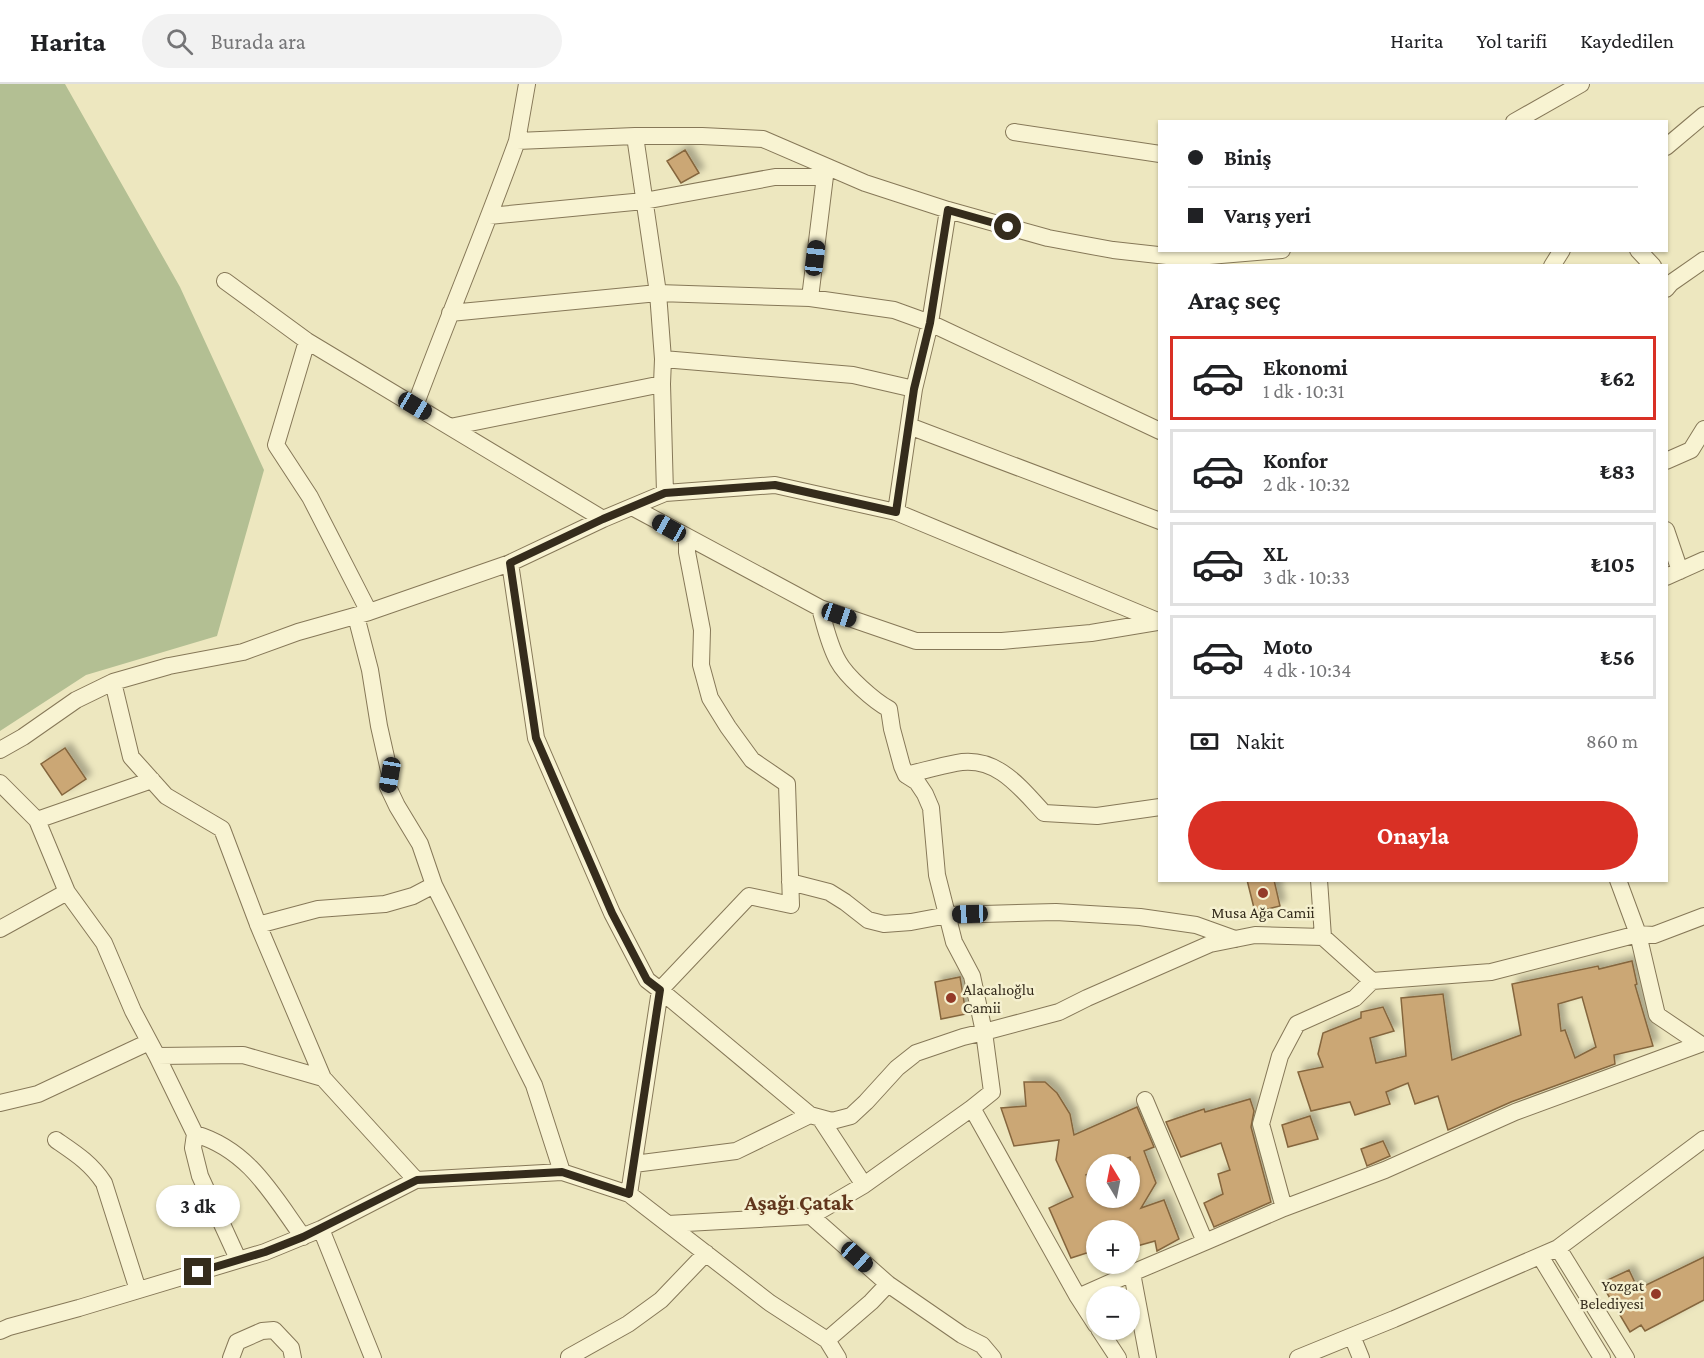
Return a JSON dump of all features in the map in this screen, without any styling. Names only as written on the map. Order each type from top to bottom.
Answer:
[{"type":"street","points":[[415,406],[517,141],[527,84]]},
{"type":"street","points":[[1518,120],[1581,84]]},
{"type":"street","points":[[1668,145],[1704,115]]},
{"type":"street","points":[[1014,132],[1158,154]]},
{"type":"street","points":[[517,141],[635,136],[763,139],[825,172],[1048,238],[1113,250],[1185,258],[1258,252]]},
{"type":"street","points":[[635,136],[657,293],[663,360],[665,493]]},
{"type":"street","points":[[489,216],[644,201],[775,177],[825,172]]},
{"type":"street","points":[[810,298],[825,172]]},
{"type":"street","points":[[896,512],[914,389],[930,323],[948,210]]},
{"type":"street","points":[[1640,252],[1651,264]]},
{"type":"street","points":[[1668,283],[1704,260]]},
{"type":"street","points":[[225,281],[307,341],[603,519]]},
{"type":"street","points":[[450,313],[657,293],[810,298],[894,310],[930,323],[1158,430]]},
{"type":"street","points":[[307,341],[276,445],[310,497],[363,614],[379,726],[390,775],[388,787],[420,844],[434,885],[534,1085],[562,1172]]},
{"type":"street","points":[[663,360],[854,375],[914,389]]},
{"type":"street","points":[[450,427],[663,384]]},
{"type":"street","points":[[909,426],[1158,520]]},
{"type":"street","points":[[1668,459],[1697,446],[1704,429]]},
{"type":"street","points":[[0,750],[24,737],[76,700],[112,682],[169,666],[243,652],[298,632],[363,614],[510,563],[603,519],[665,493],[775,485],[896,512],[1158,622]]},
{"type":"street","points":[[632,507],[820,608],[916,641],[1002,641],[1091,633],[1158,622]]},
{"type":"street","points":[[629,1194],[660,990],[749,896],[791,904],[787,784],[752,760],[710,698],[701,665],[702,630],[687,552],[687,538]]},
{"type":"street","points":[[1668,543],[1673,574],[1704,560]]},
{"type":"street","points":[[510,563],[536,738],[612,913],[647,980],[815,1117],[864,1185]]},
{"type":"street","points":[[668,1224],[811,1216],[864,1185],[992,1092],[984,1032],[972,976],[954,942],[938,875],[931,808],[925,794],[917,783],[906,775],[902,766],[889,709],[865,691],[839,663],[820,608]]},
{"type":"street","points":[[112,682],[131,758],[166,796],[222,829],[258,925],[323,1078],[417,1180]]},
{"type":"street","points":[[906,775],[959,762],[987,763],[1016,782],[1044,813],[1097,816],[1158,807]]},
{"type":"street","points":[[37,820],[152,780]]},
{"type":"street","points":[[0,783],[37,820],[67,892],[104,943],[133,1011],[195,1134],[193,1148],[200,1176],[238,1260]]},
{"type":"street","points":[[790,882],[829,892],[868,920],[884,924],[948,915],[1056,912],[1140,917],[1196,925],[1236,939]]},
{"type":"street","points":[[1319,882],[1323,937]]},
{"type":"street","points":[[1619,882],[1638,934],[1657,1015],[1703,1046]]},
{"type":"street","points":[[258,925],[318,909],[385,904],[413,896],[434,885]]},
{"type":"street","points":[[0,928],[67,892]]},
{"type":"street","points":[[1284,1208],[1261,1124],[1280,1056],[1297,1024],[1355,998],[1372,981],[1491,972],[1638,934],[1654,935],[1704,916]]},
{"type":"street","points":[[633,1164],[736,1151],[815,1117],[832,1121],[851,1116],[897,1068],[916,1053],[963,1037],[1059,1012],[1210,944],[1255,935],[1323,937],[1372,981]]},
{"type":"street","points":[[1140,1269],[1284,1208],[1385,1170],[1515,1112],[1703,1046]]},
{"type":"street","points":[[0,1103],[38,1094],[153,1049],[243,1055],[323,1078]]},
{"type":"street","points":[[1145,1100],[1205,1242]]},
{"type":"street","points":[[972,1108],[1086,1310]]},
{"type":"street","points":[[195,1134],[210,1139],[245,1161],[257,1173],[303,1237]]},
{"type":"street","points":[[1298,1358],[1558,1248],[1704,1139]]},
{"type":"street","points":[[56,1140],[96,1170],[104,1183],[138,1290]]},
{"type":"street","points":[[0,1331],[265,1252],[321,1229],[417,1180],[562,1172],[629,1194],[770,1303],[827,1340],[838,1358]]},
{"type":"street","points":[[811,1216],[888,1284],[962,1335],[982,1345],[993,1358]]},
{"type":"street","points":[[321,1229],[373,1358]]},
{"type":"street","points":[[1558,1248],[1626,1358]]},
{"type":"street","points":[[569,1358],[628,1324],[661,1300],[706,1253]]},
{"type":"street","points":[[1540,1256],[1602,1358]]},
{"type":"street","points":[[1078,1298],[1128,1274]]},
{"type":"street","points":[[1132,1274],[1148,1358]]},
{"type":"street","points":[[827,1340],[888,1284]]},
{"type":"street","points":[[231,1358],[237,1342],[262,1331],[274,1330],[291,1348],[293,1358]]},
{"type":"street","points":[[1352,1336],[1361,1358]]},
{"type":"street","points":[[1106,1340],[1118,1358]]},
{"type":"green space","points":[[0,84],[65,84],[180,287],[264,470],[217,636],[86,675],[0,731]]},
{"type":"building","points":[[685,150],[699,173],[681,183],[667,161]]},
{"type":"building","points":[[65,748],[86,779],[62,795],[41,764]]},
{"type":"building","name":"Musa Ağa Camii","points":[[1248,882],[1274,882],[1280,906],[1255,912]]},
{"type":"building","points":[[1632,961],[1637,984],[1635,985],[1653,1046],[1614,1055],[1615,1064],[1511,1102],[1448,1130],[1438,1096],[1415,1104],[1408,1083],[1386,1092],[1390,1104],[1355,1115],[1350,1102],[1311,1111],[1298,1072],[1323,1067],[1318,1054],[1323,1033],[1361,1018],[1361,1012],[1383,1007],[1394,1031],[1370,1038],[1376,1063],[1406,1056],[1401,998],[1443,994],[1452,1060],[1521,1035],[1512,984],[1598,966],[1599,969]],"holes":[[[1582,997],[1596,1047],[1575,1058],[1565,1030],[1561,1031],[1558,1004]]]},
{"type":"building","name":"Alacalıoğlu Camii","points":[[960,977],[966,1014],[941,1019],[935,982]]},
{"type":"building","points":[[1024,1082],[1045,1082],[1057,1093],[1070,1114],[1074,1135],[1137,1107],[1154,1147],[1144,1151],[1156,1183],[1141,1208],[1164,1200],[1179,1239],[1157,1251],[1155,1241],[1140,1245],[1140,1220],[1086,1220],[1086,1253],[1071,1258],[1049,1208],[1073,1197],[1056,1160],[1059,1140],[1014,1146],[1001,1108],[1026,1106]]},
{"type":"building","points":[[1250,1099],[1254,1111],[1251,1127],[1271,1202],[1214,1227],[1204,1203],[1223,1194],[1218,1174],[1230,1170],[1221,1143],[1181,1157],[1166,1122],[1204,1109],[1205,1112]]},
{"type":"building","points":[[1310,1116],[1318,1139],[1288,1147],[1282,1125]]},
{"type":"building","points":[[1383,1141],[1390,1156],[1367,1166],[1361,1149]]},
{"type":"building","name":"Yozgat Belediyesi","points":[[1704,1257],[1704,1300],[1645,1331],[1641,1325],[1630,1332],[1601,1283],[1629,1270],[1638,1289]]},
{"type":"place","name":"Musa Ağa Camii","points":[[1263,893]]},
{"type":"place","name":"Alacalıoğlu Camii","points":[[951,998]]},
{"type":"place","name":"Yozgat Belediyesi","points":[[1656,1294]]},
{"type":"district","name":"Aşağı Çatak","points":[[799,1202]]},
{"type":"route","points":[[198,1272],[265,1252],[303,1237],[417,1180],[562,1172],[629,1194],[660,990],[647,980],[612,913],[536,738],[510,563],[603,519],[665,493],[775,485],[896,512],[914,389],[930,323],[948,210],[1008,227]]}]
